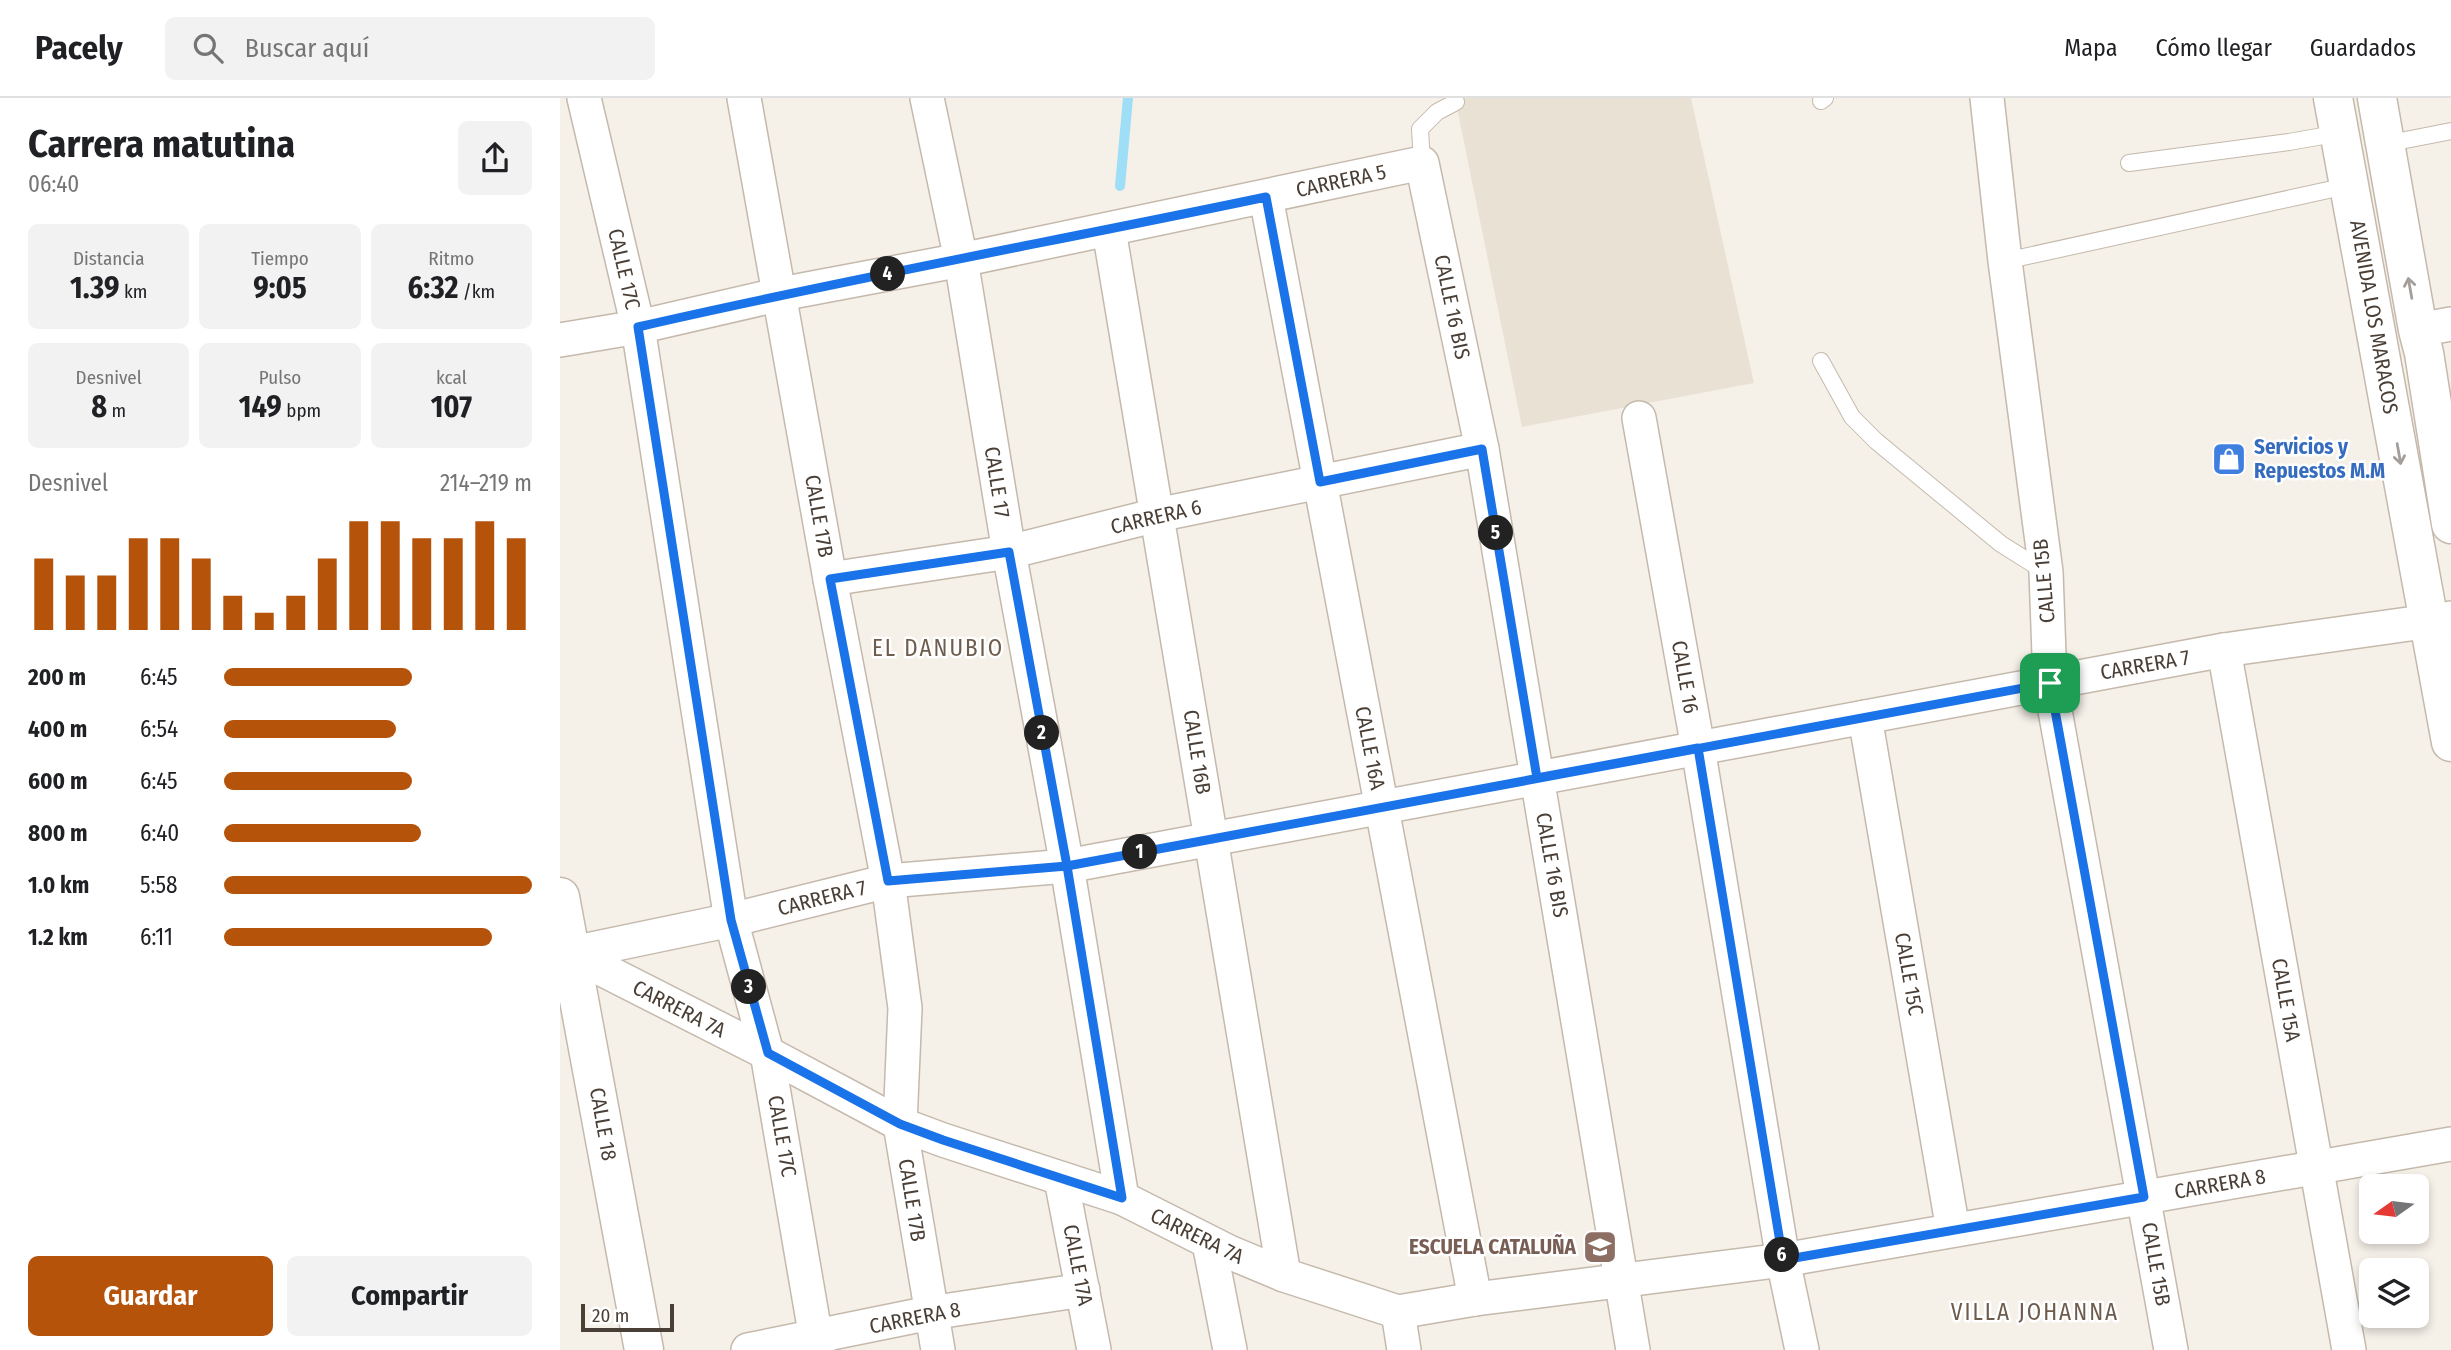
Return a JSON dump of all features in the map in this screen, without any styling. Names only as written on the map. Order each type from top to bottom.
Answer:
[{"type":"street","name":"CALLE 17C","points":[[584,98],[638,327],[731,920],[768,1053],[817,1344]]},
{"type":"street","name":"CALLE 17B","points":[[744,98],[830,579],[888,881],[905,1008],[900,1124],[938,1350]]},
{"type":"street","name":"CALLE 17","points":[[927,98],[961,260],[1122,1198]]},
{"type":"street","name":"CALLE 15B","points":[[1987,98],[2005,261],[2046,572],[2050,683],[2171,1350]]},
{"type":"street","name":"AVENIDA LOS MARACOS","points":[[2377,98],[2385,144],[2434,327],[2424,353],[2451,524]]},
{"type":"street","name":"AVENIDA LOS MARACOS","points":[[2337,115],[2440,619],[2451,742]]},
{"type":"street","name":"CARRERA 5","points":[[560,340],[638,327],[781,294],[1109,230],[1422,163]]},
{"type":"street","name":"CALLE 16 BIS","points":[[1422,163],[1482,449],[1623,1280]]},
{"type":"street","name":"CALLE 16A","points":[[1266,197],[1475,1299]]},
{"type":"street","name":"CALLE 16B","points":[[1109,230],[1284,1275]]},
{"type":"street","name":"CALLE 16","points":[[1639,418],[1698,748],[1783,1260],[1802,1350]]},
{"type":"street","name":"CARRERA 6","points":[[830,579],[1009,552],[1157,515],[1482,449]]},
{"type":"street","name":"CARRERA 7","points":[[566,955],[731,920],[888,881],[1067,866],[2224,650],[2440,619]]},
{"type":"street","name":"CALLE 15A","points":[[2224,650],[2349,1350]]},
{"type":"street","name":"CALLE 15C","points":[[1865,717],[1953,1230]]},
{"type":"street","name":"CALLE 18","points":[[560,897],[566,955],[644,1350]]},
{"type":"street","name":"CARRERA 7A","points":[[566,955],[768,1053],[900,1124],[1122,1198],[1209,1243],[1284,1275],[1398,1312],[1475,1299],[1783,1260]]},
{"type":"street","name":"CARRERA 8","points":[[1783,1260],[2451,1144]]},
{"type":"street","name":"CALLE 17A","points":[[1061,1179],[1094,1350]]},
{"type":"street","points":[[1209,1243],[1230,1350]]},
{"type":"street","points":[[1623,1280],[1633,1350]]},
{"type":"street","name":"CARRERA 8","points":[[748,1350],[817,1344],[930,1313],[1083,1290]]},
{"type":"street","points":[[1398,1312],[1404,1350]]},
{"type":"lane","points":[[1422,163],[1420,129],[1437,111],[1456,102]]},
{"type":"lane","points":[[2129,163],[2289,142],[2337,115]]},
{"type":"lane","points":[[2385,144],[2451,131]]},
{"type":"lane","points":[[2005,261],[2351,184]]},
{"type":"lane","points":[[1821,361],[1852,417],[1876,441],[2001,544],[2046,572]]},
{"type":"shaded area","points":[[1455,98],[1691,98],[1754,383],[1522,427]]},
{"type":"waterway","points":[[1120,186],[1128,98]]},
{"type":"place","name":"Servicios y Repuestos M.M","points":[[2229,459]]},
{"type":"place","name":"ESCUELA CATALUÑA","points":[[1600,1247]]},
{"type":"district","name":"EL DANUBIO","points":[[938,648]]},
{"type":"district","name":"VILLA JOHANNA","points":[[2035,1312]]},
{"type":"route","points":[[2050,683],[1537,778],[1067,866],[888,881],[830,579],[1009,552],[1067,866],[1122,1198],[900,1124],[768,1053],[731,920],[638,327],[781,294],[1266,197],[1320,482],[1482,449],[1537,778],[1698,748],[1783,1260],[2144,1197],[2050,683]]}]
